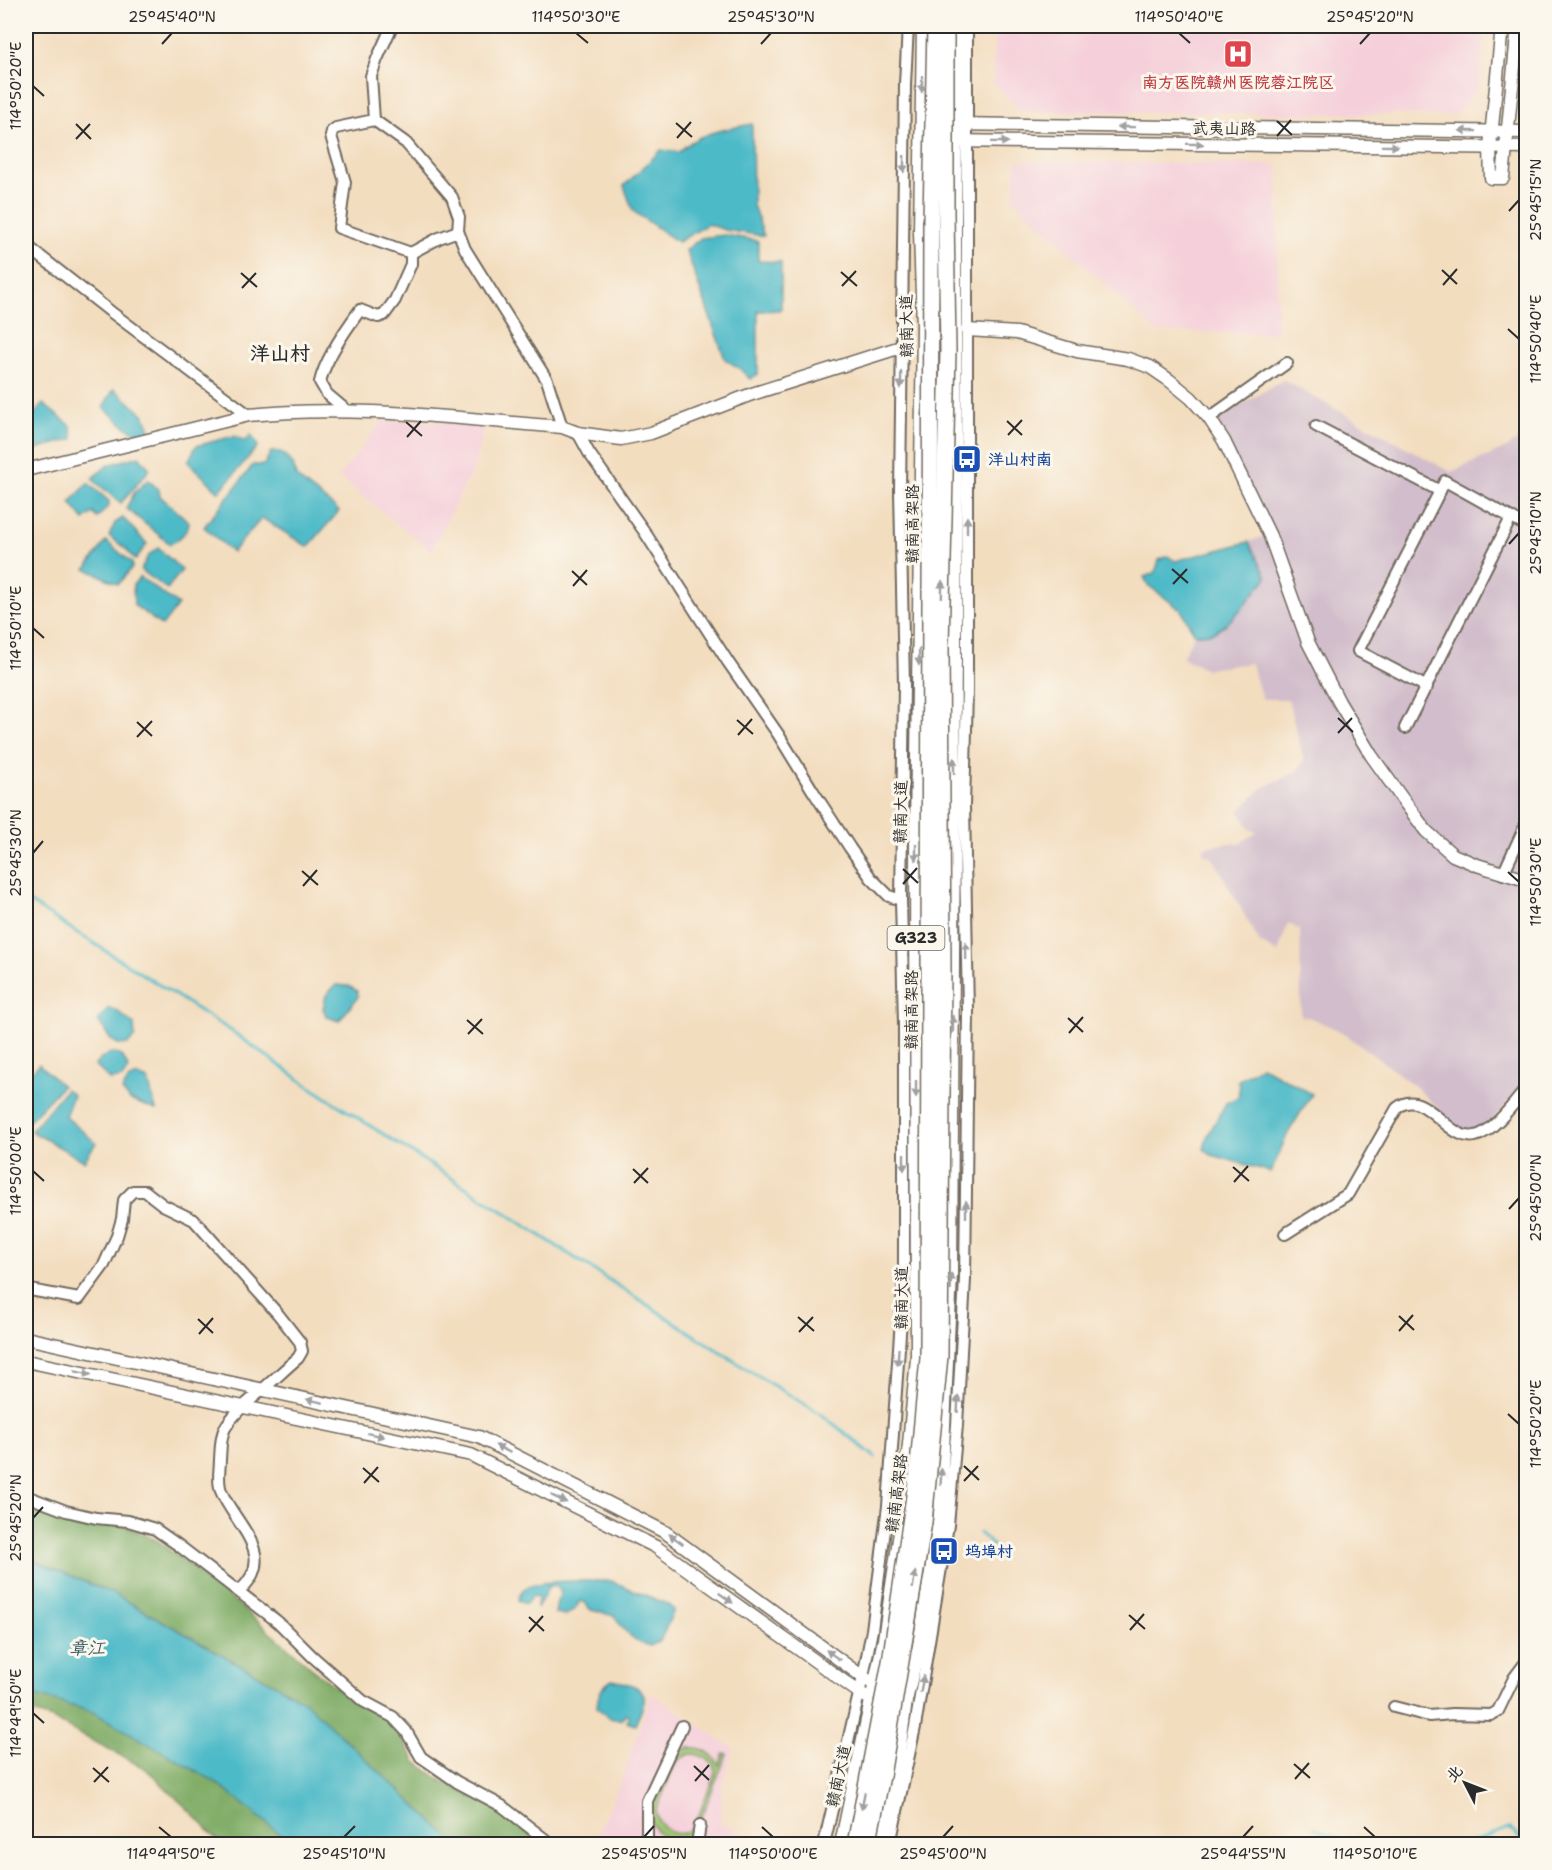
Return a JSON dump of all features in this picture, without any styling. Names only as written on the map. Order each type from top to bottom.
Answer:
[{"type":"highway","name":"赣南高架路","points":[[855,1845],[892,1650],[917,1475],[928,1358],[931,230],[935,26]]},
{"type":"highway","name":"赣南高架路","points":[[868,1845],[882,1776],[924,1522],[940,1356],[941,645],[948,351],[946,26]]},
{"type":"main road","name":"赣南大道","points":[[841,1845],[884,1639],[902,1519],[917,1358],[916,830],[923,327],[920,232],[923,26]]},
{"type":"main road","name":"G323","points":[[880,1845],[897,1767],[906,1701],[919,1646],[940,1514],[951,1274],[956,491],[961,328],[954,231],[961,141],[957,26]]},
{"type":"main road","points":[[1502,26],[1490,147],[1491,178],[1503,178],[1518,26]]},
{"type":"main road","name":"武夷山路","points":[[921,124],[1527,132]]},
{"type":"main road","name":"武夷山路","points":[[921,141],[1527,148]]},
{"type":"main road","points":[[920,232],[954,231]]},
{"type":"main road","points":[[923,327],[1017,333],[1077,351],[1128,359],[1150,367],[1176,386],[1209,418],[1224,441],[1270,536],[1308,642],[1371,754],[1426,831],[1453,855],[1503,874],[1527,880]]},
{"type":"main road","points":[[26,470],[249,416],[286,411],[346,410],[562,427],[578,433],[621,439],[651,433],[752,394],[901,347]]},
{"type":"main road","points":[[918,725],[954,724]]},
{"type":"main road","points":[[916,830],[954,828]]},
{"type":"main road","points":[[26,1338],[479,1437],[665,1532],[863,1677],[918,1709]]},
{"type":"main road","points":[[26,1361],[471,1455],[656,1547],[860,1693],[915,1727]]},
{"type":"main road","points":[[884,1639],[919,1646]]},
{"type":"main road","points":[[858,1758],[897,1767]]},
{"type":"street","points":[[374,120],[371,76],[392,26]]},
{"type":"street","points":[[824,1845],[860,1693],[872,1630],[888,1506],[904,1276],[904,1024],[901,900],[904,685],[900,491],[908,26]]},
{"type":"street","points":[[961,124],[967,26]]},
{"type":"street","points":[[458,231],[411,253],[339,228],[345,182],[331,136],[332,131],[336,128],[374,120],[406,143],[452,197],[459,217],[458,231],[465,249],[547,380],[562,427]]},
{"type":"street","points":[[890,1845],[915,1727],[948,1525],[957,1425],[965,1279],[968,1011],[964,806],[968,691],[961,328],[961,141]]},
{"type":"street","points":[[26,244],[111,312],[249,416]]},
{"type":"street","points":[[346,410],[322,388],[320,382],[322,373],[360,310],[378,317],[384,315],[395,300],[411,264],[411,253]]},
{"type":"street","points":[[1209,418],[1287,363]]},
{"type":"street","points":[[1316,426],[1440,491]]},
{"type":"street","points":[[578,433],[778,734],[850,848],[871,878],[889,896],[901,900]]},
{"type":"street","points":[[1427,687],[1358,651],[1445,481],[1527,526]]},
{"type":"street","points":[[1405,728],[1511,518]]},
{"type":"street","points":[[1503,874],[1527,824]]},
{"type":"street","points":[[1285,1234],[1348,1194],[1397,1108],[1402,1104],[1413,1103],[1428,1108],[1462,1135],[1475,1136],[1491,1127],[1527,1089]]},
{"type":"street","points":[[26,1293],[30,1290],[79,1299],[104,1265],[122,1220],[124,1200],[133,1191],[145,1191],[163,1205],[194,1220],[300,1342],[302,1351],[298,1358],[230,1420],[220,1442],[218,1480],[222,1492],[255,1551],[254,1571],[248,1584],[239,1591]]},
{"type":"street","points":[[26,1496],[66,1511],[96,1518],[128,1521],[155,1529],[278,1622],[363,1701],[393,1717],[406,1731],[421,1757],[457,1782],[502,1806],[551,1845]]},
{"type":"street","points":[[1394,1707],[1429,1716],[1491,1715],[1498,1712],[1514,1678],[1527,1662]]},
{"type":"street","points":[[647,1845],[647,1801],[682,1726]]},
{"type":"street","points":[[697,1845],[700,1825]]},
{"type":"shaded area","name":"南方医院赣州医院蓉江院区","points":[[995,26],[1485,26],[1479,88],[1455,115],[1020,111],[993,83]]},
{"type":"shaded area","points":[[1016,161],[1278,165],[1277,333],[1157,332],[1014,200]]},
{"type":"shaded area","points":[[1283,380],[1451,472],[1509,447],[1526,432],[1526,1081],[1488,1125],[1469,1134],[1455,1125],[1415,1086],[1342,1032],[1301,1016],[1300,930],[1288,923],[1278,953],[1260,943],[1213,858],[1203,853],[1205,847],[1239,844],[1257,832],[1251,830],[1239,811],[1262,788],[1296,772],[1304,761],[1288,699],[1262,699],[1251,663],[1206,669],[1182,657],[1195,634],[1211,633],[1222,628],[1267,577],[1249,542],[1264,536],[1209,424]]},
{"type":"shaded area","points":[[382,421],[485,423],[474,467],[431,551],[339,477]]},
{"type":"shaded area","points":[[651,1694],[734,1749],[722,1782],[721,1825],[752,1837],[750,1844],[593,1844],[620,1784]]},
{"type":"green space","points":[[26,1504],[65,1520],[123,1525],[158,1541],[232,1599],[316,1672],[367,1710],[387,1720],[401,1737],[416,1762],[445,1783],[496,1808],[543,1844],[456,1844],[304,1701],[116,1595],[26,1557]]},
{"type":"green space","points":[[26,1693],[93,1712],[214,1781],[293,1844],[221,1844],[146,1769],[52,1719],[26,1711]]},
{"type":"green space","points":[[687,1748],[697,1748],[710,1753],[719,1765],[724,1753],[727,1754],[690,1844],[684,1844],[686,1839],[671,1839],[660,1835],[652,1826],[648,1811],[673,1757]],"holes":[[[689,1754],[711,1762],[715,1775],[694,1824],[686,1832],[674,1833],[660,1822],[656,1810],[676,1763]]]},
{"type":"water","points":[[752,124],[753,205],[764,236],[725,230],[708,224],[678,242],[633,211],[624,186],[661,150],[679,152],[704,136]]},
{"type":"water","points":[[725,235],[758,241],[758,261],[781,262],[781,310],[758,311],[758,374],[750,379],[725,359],[686,250],[701,238]]},
{"type":"water","points":[[114,389],[144,415],[151,431],[139,435],[103,407]]},
{"type":"water","points":[[43,404],[71,426],[73,439],[26,452],[28,426],[33,415]]},
{"type":"water","points":[[251,435],[258,446],[219,492],[188,462],[196,446],[234,436],[245,441]]},
{"type":"water","points":[[271,452],[281,452],[293,464],[296,477],[339,511],[308,547],[262,518],[232,552],[204,527],[253,465],[264,465]]},
{"type":"water","points":[[139,456],[150,469],[121,503],[92,479],[108,465]]},
{"type":"water","points":[[148,480],[159,490],[160,496],[189,522],[182,535],[170,544],[126,508],[135,492]]},
{"type":"water","points":[[88,483],[109,501],[109,506],[97,518],[93,513],[84,520],[70,503]]},
{"type":"water","points":[[123,518],[147,544],[135,560],[126,549],[109,536],[115,523]]},
{"type":"water","points":[[106,541],[132,563],[132,568],[118,584],[86,569]]},
{"type":"water","points":[[1249,542],[1267,577],[1228,623],[1214,632],[1195,634],[1181,610],[1148,585],[1144,577],[1155,573],[1159,560],[1168,556],[1175,561]]},
{"type":"water","points":[[158,548],[182,570],[167,589],[141,570],[148,556]]},
{"type":"water","points":[[140,577],[178,605],[162,626],[134,605],[133,585]]},
{"type":"water","points":[[336,985],[349,986],[357,991],[358,997],[339,1021],[327,1017],[323,1009],[326,995]]},
{"type":"water","points":[[109,1008],[117,1011],[134,1025],[135,1037],[128,1044],[119,1045],[110,1039],[98,1020]]},
{"type":"water","points":[[111,1053],[121,1056],[126,1062],[128,1069],[122,1078],[110,1080],[95,1065]]},
{"type":"water","points":[[39,1064],[62,1086],[28,1122],[26,1120],[26,1079]]},
{"type":"water","points":[[1261,1066],[1312,1094],[1288,1133],[1271,1172],[1209,1154],[1204,1149],[1207,1137],[1226,1103],[1238,1097],[1240,1084],[1237,1082]]},
{"type":"water","points":[[138,1076],[148,1080],[156,1110],[130,1100],[122,1091],[129,1079]]},
{"type":"water","points":[[66,1089],[73,1095],[65,1116],[96,1143],[84,1161],[31,1131]]},
{"type":"water","name":"章江","points":[[26,1557],[116,1595],[304,1701],[456,1844],[293,1844],[214,1781],[93,1712],[26,1693]]},
{"type":"water","points":[[566,1581],[611,1581],[667,1604],[674,1610],[660,1641],[650,1646],[638,1642],[625,1631],[615,1616],[591,1610],[584,1602],[580,1601],[575,1609],[565,1616],[555,1614],[561,1593],[557,1586],[549,1586],[537,1609],[538,1596],[531,1597],[526,1604],[518,1601],[524,1589],[531,1586]]},
{"type":"water","points":[[612,1680],[634,1686],[642,1692],[644,1702],[635,1725],[627,1722],[630,1716],[626,1714],[622,1719],[613,1719],[597,1707],[601,1691]]},
{"type":"waterway","points":[[26,900],[233,1032],[310,1087],[748,1370],[821,1414],[875,1457]]},
{"type":"waterway","points":[[979,1533],[996,1548]]},
{"type":"waterway","points":[[1315,1828],[1350,1844]]},
{"type":"waterway","points":[[1468,1844],[1509,1828],[1526,1842]]},
{"type":"place","name":"南方医院赣州医院蓉江院区","points":[[1238,54]]},
{"type":"place","name":"洋山村南","points":[[967,459]]},
{"type":"place","name":"坞埠村","points":[[944,1551]]},
{"type":"district","name":"洋山村","points":[[280,353]]}]
